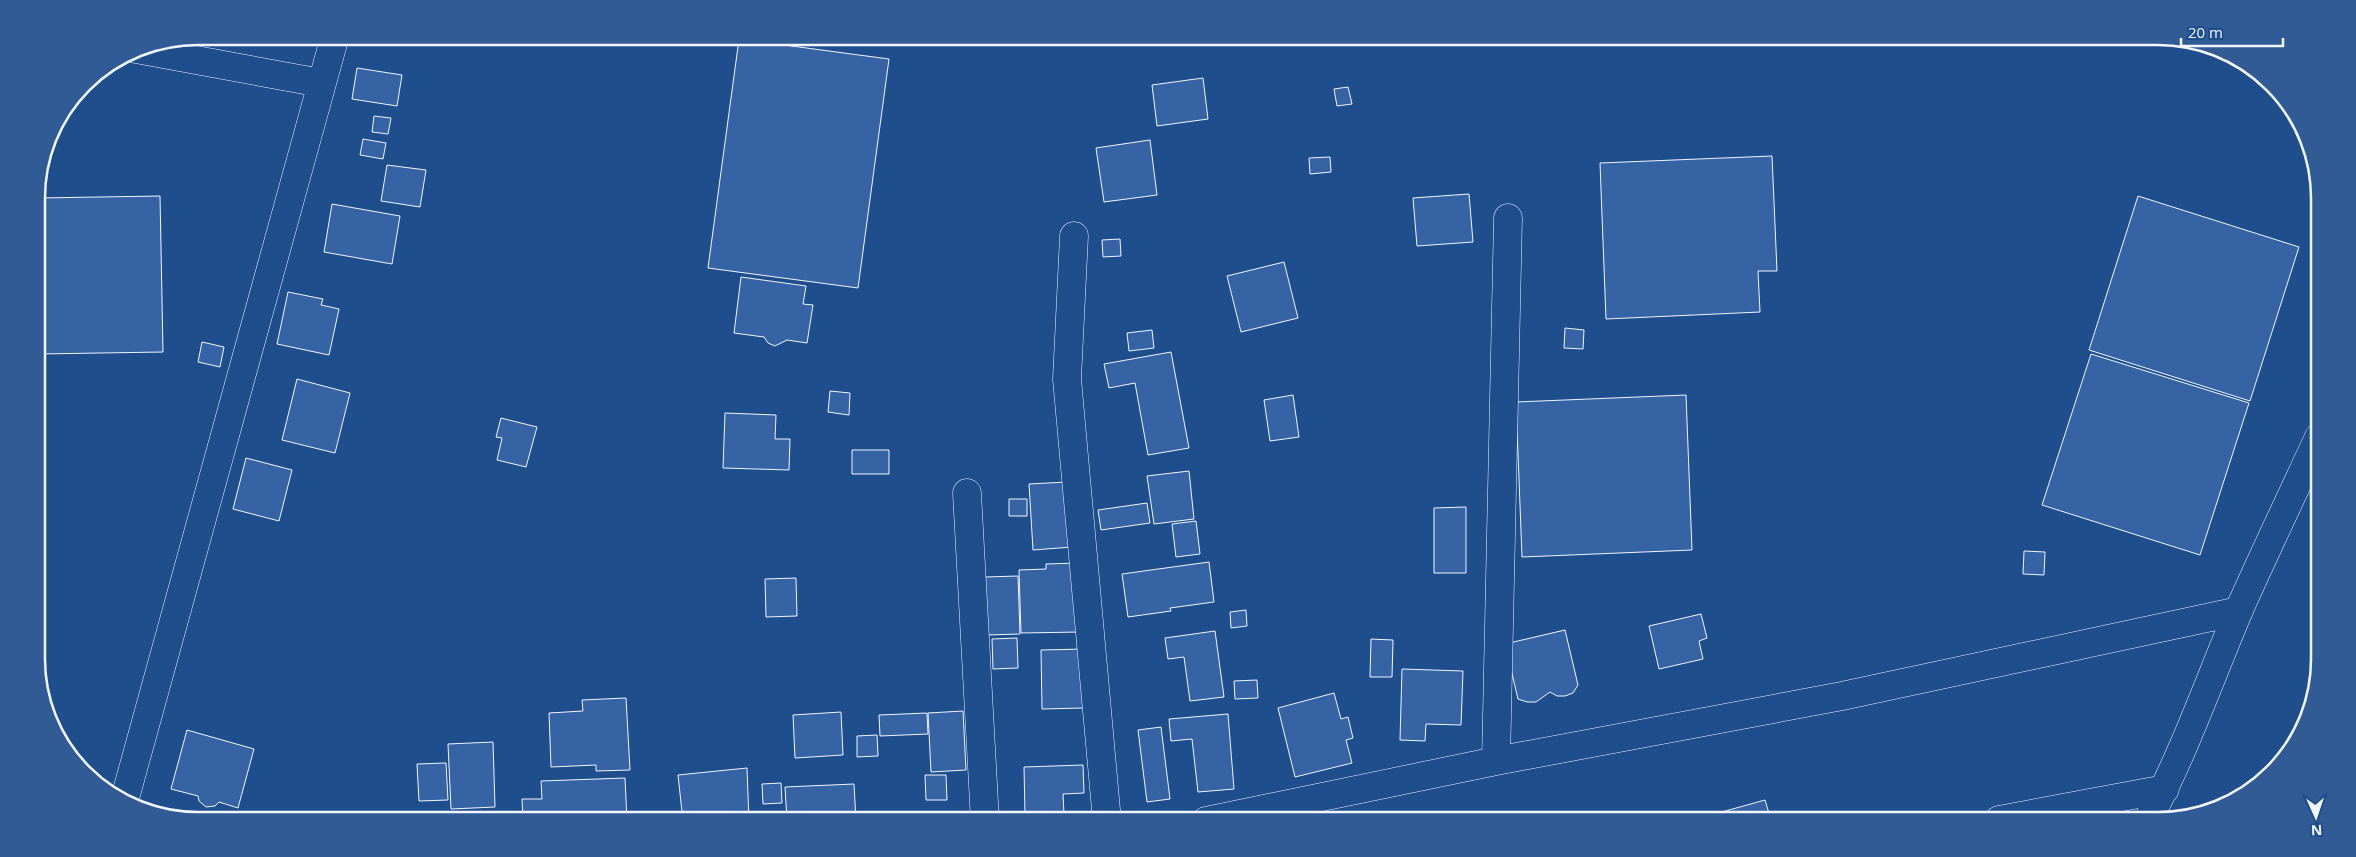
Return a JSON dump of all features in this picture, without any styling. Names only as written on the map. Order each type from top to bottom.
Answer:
[{"type":"street","points":[[126,793],[333,45]]},
{"type":"street","points":[[153,52],[322,83]]},
{"type":"street","points":[[1496,761],[1508,218]]},
{"type":"street","points":[[1074,236],[1067,379],[1106,812]]},
{"type":"street","points":[[2152,812],[2165,789],[2210,685],[2239,611],[2311,465]]},
{"type":"street","points":[[967,493],[985,812]]},
{"type":"street","points":[[1250,812],[1496,761],[1842,696],[2239,611]]},
{"type":"street","points":[[2042,812],[2165,789]]},
{"type":"building","points":[[738,45],[784,45],[889,59],[858,288],[708,268]]},
{"type":"building","points":[[357,68],[402,75],[397,106],[352,99]]},
{"type":"building","points":[[1203,78],[1208,119],[1157,126],[1152,85]]},
{"type":"building","points":[[1348,87],[1352,104],[1337,106],[1334,89]]},
{"type":"building","points":[[374,116],[391,118],[388,134],[372,132]]},
{"type":"building","points":[[363,139],[386,143],[383,159],[360,155]]},
{"type":"building","points":[[1150,140],[1157,195],[1104,202],[1096,148]]},
{"type":"building","points":[[1772,156],[1777,271],[1758,271],[1760,312],[1606,319],[1600,163]]},
{"type":"building","points":[[1330,157],[1331,172],[1310,174],[1309,158]]},
{"type":"building","points":[[387,165],[426,170],[420,207],[381,201]]},
{"type":"building","points":[[1469,194],[1473,242],[1417,246],[1413,198]]},
{"type":"building","points":[[160,196],[163,352],[45,354],[45,198]]},
{"type":"building","points":[[2138,196],[2299,247],[2250,401],[2089,350]]},
{"type":"building","points":[[332,204],[400,216],[392,264],[324,252]]},
{"type":"building","points":[[1120,239],[1121,256],[1103,257],[1102,240]]},
{"type":"building","points":[[1284,262],[1298,318],[1241,332],[1227,276]]},
{"type":"building","points":[[741,277],[806,286],[803,304],[813,305],[807,343],[787,340],[775,346],[768,343],[764,337],[734,333]]},
{"type":"building","points":[[288,292],[323,299],[321,305],[339,309],[329,355],[277,344]]},
{"type":"building","points":[[1565,328],[1584,330],[1583,349],[1564,348]]},
{"type":"building","points":[[1152,330],[1154,348],[1129,351],[1127,333]]},
{"type":"building","points":[[202,342],[224,347],[220,367],[198,362]]},
{"type":"building","points":[[1171,352],[1189,448],[1148,455],[1135,383],[1109,388],[1104,364]]},
{"type":"building","points":[[2091,354],[2249,403],[2200,555],[2042,505]]},
{"type":"building","points":[[297,379],[350,393],[335,453],[282,440]]},
{"type":"building","points":[[830,391],[850,393],[849,415],[828,412]]},
{"type":"building","points":[[1293,395],[1299,437],[1270,441],[1264,400]]},
{"type":"building","points":[[1686,395],[1692,550],[1522,557],[1516,402]]},
{"type":"building","points":[[725,413],[776,415],[775,439],[790,439],[789,470],[723,468]]},
{"type":"building","points":[[501,418],[537,427],[526,467],[497,460],[502,438],[496,437]]},
{"type":"building","points":[[852,450],[889,450],[889,474],[852,474]]},
{"type":"building","points":[[246,458],[292,470],[279,521],[233,509]]},
{"type":"building","points":[[1189,471],[1194,519],[1154,524],[1147,476]]},
{"type":"building","points":[[1067,482],[1072,547],[1033,550],[1029,484]]},
{"type":"building","points":[[1009,499],[1027,499],[1027,516],[1009,516]]},
{"type":"building","points":[[1147,503],[1150,523],[1101,530],[1098,510]]},
{"type":"building","points":[[1466,507],[1466,573],[1434,573],[1434,508]]},
{"type":"building","points":[[1196,521],[1200,554],[1176,557],[1172,524]]},
{"type":"building","points":[[2024,551],[2045,552],[2044,575],[2023,574]]},
{"type":"building","points":[[1209,562],[1214,602],[1170,608],[1171,611],[1128,617],[1122,574]]},
{"type":"building","points":[[1077,563],[1080,632],[1021,633],[1019,570],[1046,569],[1046,564]]},
{"type":"building","points":[[1018,576],[1020,634],[987,635],[985,577]]},
{"type":"building","points":[[796,578],[797,616],[766,617],[765,579]]},
{"type":"building","points":[[1246,610],[1247,626],[1231,628],[1230,612]]},
{"type":"building","points":[[1701,614],[1707,638],[1699,641],[1703,659],[1659,669],[1649,626]]},
{"type":"building","points":[[1565,630],[1578,685],[1573,693],[1557,696],[1550,692],[1536,702],[1518,699],[1505,644]]},
{"type":"building","points":[[1215,631],[1224,697],[1190,701],[1184,657],[1168,659],[1165,638]]},
{"type":"building","points":[[1017,638],[1018,668],[993,669],[992,639]]},
{"type":"building","points":[[1371,639],[1393,640],[1392,677],[1370,677]]},
{"type":"building","points":[[1084,649],[1084,708],[1042,709],[1041,650]]},
{"type":"building","points":[[1402,669],[1463,671],[1461,725],[1426,724],[1425,741],[1400,740]]},
{"type":"building","points":[[1257,680],[1258,698],[1235,699],[1234,681]]},
{"type":"building","points":[[1334,693],[1341,719],[1348,717],[1353,738],[1346,740],[1352,763],[1295,777],[1278,708]]},
{"type":"building","points":[[626,698],[630,770],[596,771],[596,765],[551,767],[549,713],[583,711],[582,700]]},
{"type":"building","points":[[963,711],[966,770],[931,772],[928,713]]},
{"type":"building","points":[[841,712],[843,755],[795,758],[793,715]]},
{"type":"building","points":[[927,713],[928,734],[880,736],[879,715]]},
{"type":"building","points":[[1228,714],[1234,789],[1198,792],[1192,739],[1171,741],[1169,719]]},
{"type":"building","points":[[1161,727],[1170,799],[1147,802],[1138,730]]},
{"type":"building","points":[[187,730],[254,749],[238,808],[219,802],[215,806],[206,807],[199,801],[198,796],[171,789]]},
{"type":"building","points":[[877,735],[878,756],[857,757],[857,736]]},
{"type":"building","points":[[493,742],[495,807],[451,809],[448,744]]},
{"type":"building","points":[[446,763],[448,800],[419,801],[417,764]]},
{"type":"building","points":[[1083,765],[1084,793],[1063,794],[1064,812],[1025,812],[1024,767]]},
{"type":"building","points":[[747,768],[749,812],[682,812],[678,775]]},
{"type":"building","points":[[925,775],[946,775],[947,800],[926,800]]},
{"type":"building","points":[[625,778],[627,812],[523,812],[522,799],[542,799],[541,781]]},
{"type":"building","points":[[781,783],[782,803],[763,804],[762,784]]},
{"type":"building","points":[[854,784],[856,812],[786,812],[785,787]]},
{"type":"building","points":[[1765,800],[1769,812],[1722,812]]}]
